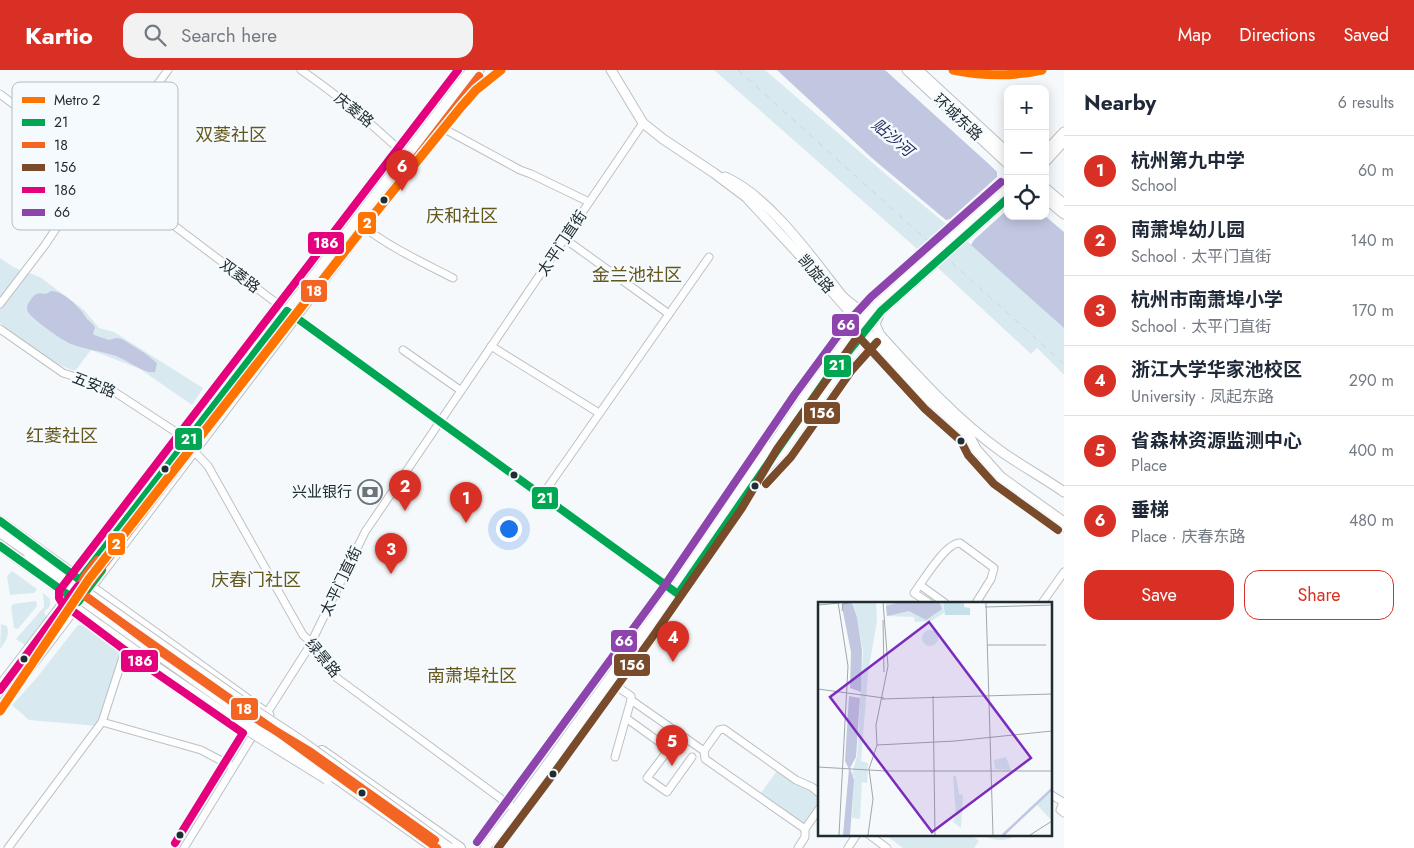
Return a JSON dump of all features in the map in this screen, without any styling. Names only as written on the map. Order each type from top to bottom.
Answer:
[{"type":"highway","points":[[0,532],[302,742],[449,848]]},
{"type":"highway","points":[[0,540],[162,658],[249,719],[298,750],[435,848]]},
{"type":"highway","points":[[107,623],[154,666],[256,735],[400,824]]},
{"type":"highway","points":[[288,728],[460,848]]},
{"type":"main road","points":[[0,686],[454,91],[465,70]]},
{"type":"main road","points":[[454,91],[478,70]]},
{"type":"main road","points":[[0,707],[364,227],[478,70]]},
{"type":"main road","name":"凯旋路","points":[[611,70],[643,122],[662,139],[714,173],[746,198],[932,402],[969,435],[976,449],[1000,478],[1064,522]]},
{"type":"main road","name":"环城东路","points":[[907,70],[1004,162]]},
{"type":"main road","name":"环城东路","points":[[918,70],[1004,149]]},
{"type":"main road","points":[[1049,148],[1064,132]]},
{"type":"main road","points":[[1049,158],[1064,141]]},
{"type":"main road","points":[[714,173],[737,182],[770,209],[842,296],[852,305],[860,309],[880,308]]},
{"type":"main road","points":[[1049,191],[1064,204]]},
{"type":"main road","points":[[1004,193],[880,308],[875,324],[880,335],[936,394],[978,433],[1003,453],[1064,492]]},
{"type":"main road","points":[[762,473],[803,400],[856,328],[1004,201]]},
{"type":"main road","points":[[1049,201],[1064,214]]},
{"type":"main road","points":[[497,848],[675,593],[768,445],[822,367],[857,321]]},
{"type":"main road","points":[[485,848],[762,473],[783,451],[844,364],[869,335]]},
{"type":"main road","points":[[738,495],[776,446]]},
{"type":"main road","points":[[0,521],[454,848]]},
{"type":"main road","points":[[0,546],[254,733]]},
{"type":"main road","points":[[78,602],[80,610],[127,646],[254,733],[304,760],[429,848]]},
{"type":"street","points":[[159,82],[168,70]]},
{"type":"street","name":"庆菱路","points":[[300,70],[371,123],[405,155]]},
{"type":"street","name":"双菱路","points":[[0,94],[12,103]]},
{"type":"street","name":"太平门直街","points":[[184,848],[311,642],[365,532],[643,122]]},
{"type":"street","points":[[439,126],[520,170],[589,202]]},
{"type":"street","points":[[364,227],[383,242],[453,278]]},
{"type":"street","name":"双菱路","points":[[178,229],[287,312],[675,593]]},
{"type":"street","points":[[0,304],[54,230]]},
{"type":"street","points":[[565,239],[669,314]]},
{"type":"street","points":[[541,497],[709,257]]},
{"type":"street","name":"五安路","points":[[0,329],[63,373],[107,387],[188,440]]},
{"type":"street","points":[[491,346],[599,413]]},
{"type":"street","points":[[403,350],[460,390]]},
{"type":"street","name":"绿景路","points":[[194,450],[208,466],[303,635],[311,642],[337,678],[515,809]]},
{"type":"street","points":[[928,602],[914,593],[951,545],[960,543],[994,568],[991,579],[977,602]]},
{"type":"street","points":[[1043,602],[1064,572]]},
{"type":"street","points":[[920,585],[944,602]]},
{"type":"street","points":[[8,848],[102,722],[127,646]]},
{"type":"street","points":[[613,684],[631,696],[615,757]]},
{"type":"street","points":[[631,700],[704,751]]},
{"type":"street","points":[[626,718],[669,749],[647,778],[667,792],[692,757]]},
{"type":"street","points":[[102,722],[201,750],[233,767]]},
{"type":"street","points":[[805,830],[705,759],[704,751],[719,730],[724,729],[796,780],[818,791]]},
{"type":"street","points":[[1052,795],[1063,802],[1060,810],[1064,813]]},
{"type":"street","points":[[798,848],[805,836],[805,830],[818,810]]},
{"type":"street","points":[[848,848],[857,836]]},
{"type":"street","points":[[871,836],[887,848]]},
{"type":"shaded area","points":[[714,70],[765,70],[889,177],[1064,321],[1064,375],[1037,348],[1031,354],[924,255]]},
{"type":"shaded area","points":[[0,258],[13,267],[40,277],[84,310],[99,328],[114,332],[203,388],[192,405],[140,369],[91,350],[75,371],[66,368],[46,357],[0,323]]},
{"type":"shaded area","points":[[12,571],[37,589],[34,593],[10,595],[7,576]]},
{"type":"shaded area","points":[[43,593],[50,599],[50,606],[44,612],[47,618],[25,645],[16,639],[44,607]]},
{"type":"shaded area","points":[[36,601],[37,606],[18,629],[14,628],[11,607],[13,604]]},
{"type":"shaded area","points":[[1,624],[7,626],[8,636],[0,649]]},
{"type":"shaded area","points":[[78,625],[83,625],[93,633],[101,635],[127,656],[98,726],[29,720],[12,705],[35,680]]},
{"type":"shaded area","points":[[779,768],[818,792],[818,810],[805,829],[758,797]]},
{"type":"shaded area","points":[[887,836],[973,836],[979,841],[974,848],[903,848]]},
{"type":"shaded area","points":[[984,836],[1015,836],[1001,840]]},
{"type":"water","name":"贴沙河","points":[[777,70],[885,70],[991,166],[997,172],[997,177],[950,219],[946,220],[873,159]]},
{"type":"water","points":[[1004,213],[1004,220],[1049,219],[1064,232],[1064,328],[971,245]]},
{"type":"water","points":[[51,291],[61,294],[75,304],[94,326],[94,335],[109,340],[122,339],[146,354],[157,363],[155,372],[140,369],[113,355],[71,344],[41,324],[28,312],[27,306],[35,295],[40,293],[46,294]]},
{"type":"railway","points":[[738,70],[1064,364]]},
{"type":"metro line","name":"2","points":[[0,711],[89,579],[367,223],[461,107],[476,90],[501,70]]},
{"type":"metro line","name":"2","points":[[953,70],[975,74],[998,75],[1042,70]]},
{"type":"transit line","name":"186","points":[[175,843],[243,733],[146,666],[62,603],[59,598],[59,591],[458,70]]},
{"type":"transit line","name":"18","points":[[435,840],[311,752],[261,722],[158,650],[82,593],[479,76]]},
{"type":"transit line","name":"66","points":[[477,842],[665,585],[795,394],[848,322],[871,297],[1001,182]]},
{"type":"transit line","name":"21","points":[[0,521],[80,580],[287,311],[678,594],[825,381],[881,311],[1004,202]]},
{"type":"transit line","name":"156","points":[[498,848],[651,639],[742,508],[777,449],[858,336],[925,409],[961,441],[968,455],[994,484],[1058,530]]},
{"type":"transit line","name":"156","points":[[766,484],[791,457],[852,370],[877,342]]},
{"type":"transit line","name":"21","points":[[0,546],[78,602],[102,570]]},
{"type":"transit line","name":"18","points":[[97,560],[82,581],[81,590],[83,595],[283,736],[437,848]]},
{"type":"transit line","name":"186","points":[[0,690],[78,586]]},
{"type":"place","name":"垂梯","points":[[402,191]]},
{"type":"place","name":"兴业银行","points":[[370,492]]},
{"type":"place","name":"南萧埠幼儿园","points":[[405,511]]},
{"type":"place","name":"杭州第九中学","points":[[466,523]]},
{"type":"place","name":"杭州市南萧埠小学","points":[[391,574]]},
{"type":"place","name":"浙江大学华家池校区","points":[[673,662]]},
{"type":"place","name":"省森林资源监测中心","points":[[672,766]]},
{"type":"district","name":"双菱社区","points":[[231,135]]},
{"type":"district","name":"庆和社区","points":[[462,216]]},
{"type":"district","name":"金兰池社区","points":[[637,275]]},
{"type":"district","name":"红菱社区","points":[[62,436]]},
{"type":"district","name":"庆春门社区","points":[[256,580]]},
{"type":"district","name":"南萧埠社区","points":[[472,676]]}]
